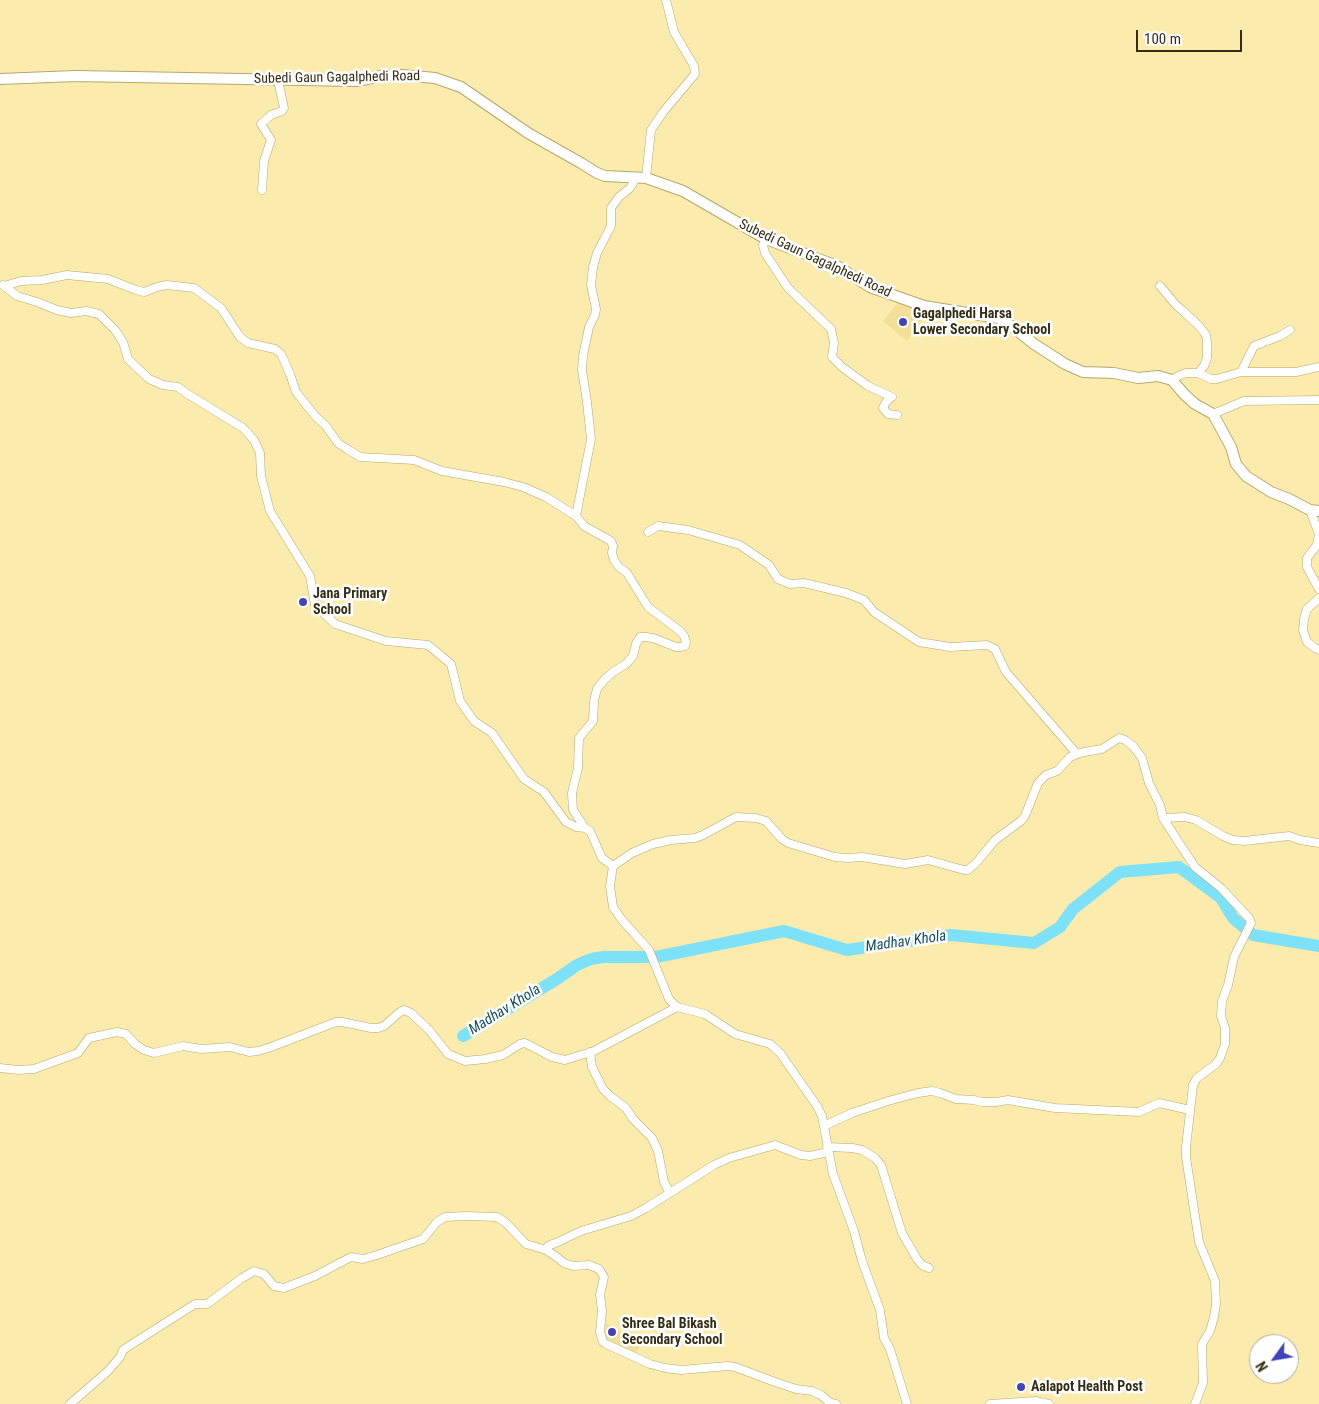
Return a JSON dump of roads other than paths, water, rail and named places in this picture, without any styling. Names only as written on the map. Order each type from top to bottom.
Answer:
[{"type":"street","points":[[576,516],[591,439],[582,370],[582,356],[589,328],[596,315],[591,285],[593,267],[597,253],[610,226],[611,208],[614,202],[641,178],[651,130],[664,110],[695,74],[694,66],[674,32],[666,0]]},
{"type":"street","name":"Subedi Gaun Gagalphedi Road","points":[[0,79],[75,76],[356,81],[386,75],[435,78],[461,87],[528,134],[597,173],[605,176],[641,178],[683,191],[766,239],[837,266],[870,287],[924,306],[998,318],[1065,364],[1083,372],[1138,378],[1158,376],[1172,380]]},
{"type":"street","points":[[262,190],[264,161],[271,140],[261,124],[271,115],[282,111],[284,108],[279,80]]},
{"type":"street","points":[[766,239],[763,244],[765,253],[788,288],[831,329],[834,343],[832,357],[842,367],[868,386],[892,397],[883,408],[888,414],[897,415]]},
{"type":"street","points":[[2,285],[67,275],[108,279],[144,292],[168,285],[194,288],[221,308],[240,337],[248,343],[275,349],[281,354],[296,392],[316,417],[326,426],[338,443],[360,457],[414,460],[442,471],[523,487],[546,497],[576,516],[584,526],[611,541],[614,560],[619,567],[627,573],[648,606],[680,632],[686,642],[685,646],[676,647],[654,638],[640,637],[633,656],[626,664],[604,680],[598,689],[594,701],[593,721],[578,738],[578,768],[572,794],[573,810],[585,828],[590,831],[602,858],[612,866]]},
{"type":"street","points":[[2,285],[17,296],[57,310],[71,313],[86,311],[99,314],[115,330],[123,342],[128,359],[149,379],[162,385],[178,387],[243,428],[254,440],[260,453],[261,476],[270,511],[310,576],[315,605],[335,624],[386,641],[428,645],[450,664],[460,701],[474,721],[492,733],[524,779],[544,792],[566,822],[576,827],[585,828]]},
{"type":"street","points":[[1160,286],[1206,335],[1207,358],[1204,366],[1198,373]]},
{"type":"street","points":[[1241,372],[1254,346],[1290,330]]},
{"type":"street","points":[[1319,367],[1296,372],[1241,372],[1217,379],[1211,379],[1198,373],[1186,373],[1172,380],[1195,404],[1213,414],[1231,447],[1236,464],[1246,476],[1271,492],[1289,498],[1314,511],[1319,534],[1317,545],[1307,558],[1307,567],[1319,589]]},
{"type":"street","points":[[1213,414],[1244,401],[1319,400]]},
{"type":"street","points":[[648,532],[658,526],[688,530],[740,545],[769,565],[778,579],[790,584],[804,583],[846,593],[864,600],[874,612],[919,642],[950,647],[987,645],[995,650],[1006,672],[1077,754]]},
{"type":"street","points":[[1319,598],[1307,610],[1303,630],[1307,642],[1319,650]]},
{"type":"street","points":[[612,866],[632,853],[652,844],[695,838],[736,817],[756,818],[766,821],[788,843],[835,857],[862,857],[905,864],[928,860],[968,870],[995,840],[1021,821],[1025,816],[1038,783],[1046,775],[1057,771],[1070,757],[1102,748],[1120,738],[1133,746],[1142,758],[1149,783],[1160,805],[1163,818],[1195,867],[1220,888],[1249,918],[1251,923],[1234,957],[1228,985],[1222,1001],[1221,1016],[1225,1028],[1225,1044],[1216,1064],[1197,1078],[1193,1085],[1190,1110],[1186,1157],[1199,1242],[1215,1280],[1216,1304],[1210,1330],[1202,1344],[1203,1383],[1195,1404]]},
{"type":"street","points":[[1163,818],[1185,817],[1196,820],[1233,840],[1244,841],[1289,836],[1319,843]]},
{"type":"street","points":[[612,866],[610,886],[613,907],[649,950],[669,999],[677,1007],[705,1014],[735,1034],[770,1044],[776,1049],[811,1097],[822,1116],[833,1174],[880,1310],[884,1338],[890,1349],[907,1404]]},
{"type":"street","points":[[0,1068],[34,1069],[78,1052],[89,1038],[117,1032],[126,1034],[134,1044],[154,1053],[183,1046],[201,1049],[230,1047],[249,1052],[258,1051],[271,1048],[336,1022],[378,1028],[384,1026],[404,1010],[411,1013],[428,1030],[448,1054],[465,1062],[503,1055],[520,1044],[525,1043],[558,1059],[565,1060],[590,1052],[677,1007]]},
{"type":"street","points":[[590,1052],[592,1067],[603,1090],[626,1108],[636,1122],[652,1138],[658,1150],[664,1182],[670,1193]]},
{"type":"street","points":[[824,1126],[852,1112],[912,1094],[932,1091],[940,1092],[956,1099],[982,1102],[1008,1100],[1055,1108],[1139,1112],[1159,1103],[1190,1110]]},
{"type":"street","points":[[546,1250],[551,1244],[581,1231],[630,1216],[714,1165],[729,1158],[775,1145],[801,1155],[810,1156],[827,1149],[862,1150],[875,1158],[881,1165],[902,1233],[917,1259],[922,1265],[929,1268]]},
{"type":"street","points":[[70,1404],[108,1371],[128,1346],[195,1304],[207,1304],[254,1271],[264,1274],[274,1286],[284,1288],[315,1276],[351,1257],[363,1259],[423,1239],[437,1222],[446,1217],[466,1216],[497,1217],[505,1222],[526,1244],[546,1250],[568,1265],[589,1265],[599,1269],[604,1277],[600,1295],[602,1311],[600,1332],[603,1342],[606,1344],[650,1364],[665,1368],[681,1370],[735,1367],[796,1389],[812,1391],[829,1402],[836,1404]]},
{"type":"street","points":[[990,1404],[1036,1402],[1048,1404]]},
{"type":"waterway","name":"Madhav Khola","points":[[463,1036],[577,965],[591,959],[604,957],[656,957],[784,931],[847,950],[951,935],[1034,943],[1060,927],[1073,909],[1120,872],[1179,867],[1221,898],[1233,918],[1253,935],[1319,946]]},
{"type":"place","name":"Gagalphedi Harsa Lower Secondary School","points":[[903,322]]},
{"type":"place","name":"Jana Primary School","points":[[303,602]]},
{"type":"place","name":"Shree Bal Bikash Secondary School","points":[[612,1332]]},
{"type":"place","name":"Aalapot Health Post","points":[[1021,1387]]}]
